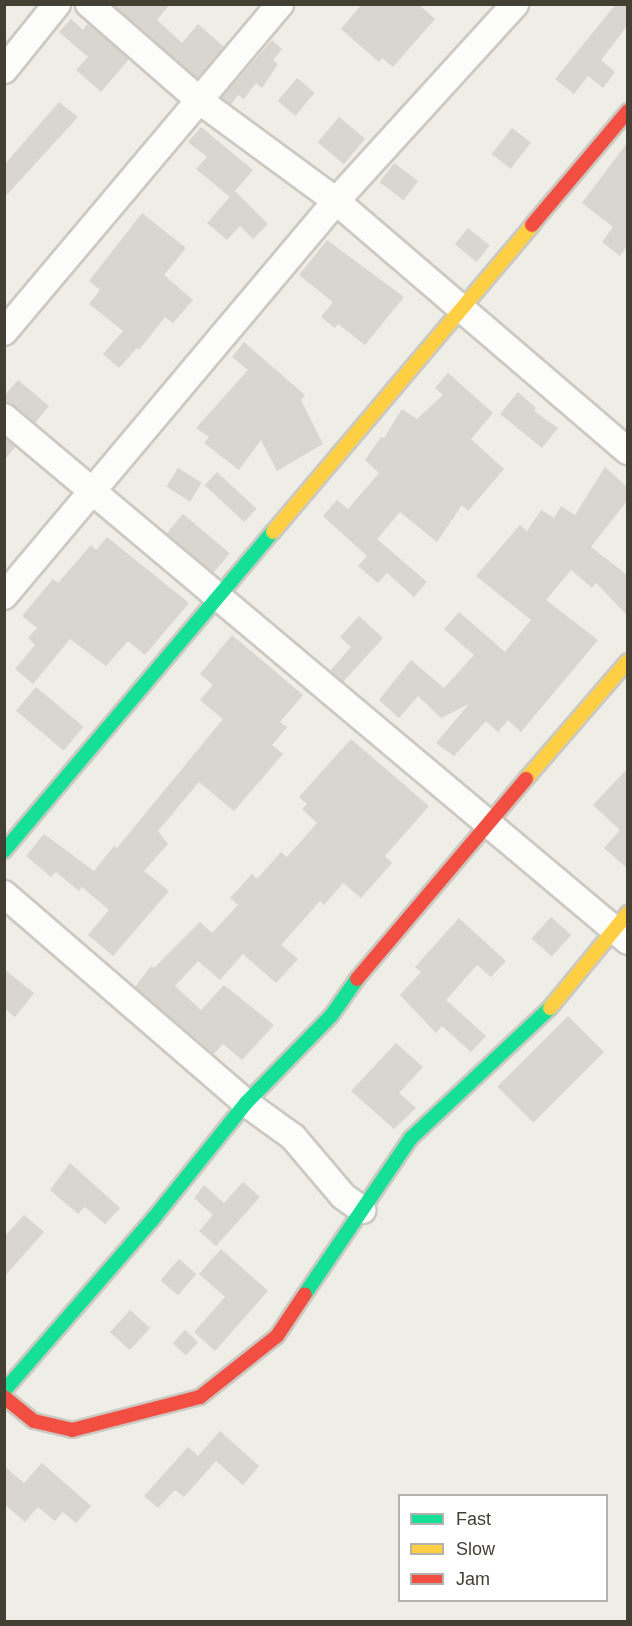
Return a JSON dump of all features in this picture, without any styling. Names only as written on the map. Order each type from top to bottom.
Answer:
[{"type":"street","points":[[4,70],[57,4]]},
{"type":"street","points":[[89,4],[200,101],[336,201],[458,309],[627,451]]},
{"type":"street","points":[[4,332],[280,4]]},
{"type":"street","points":[[4,596],[336,201],[515,4]]},
{"type":"street","points":[[4,851],[220,599],[458,309],[627,111]]},
{"type":"street","points":[[4,417],[95,490],[220,599],[491,822],[623,927],[560,998],[411,1138],[277,1336],[201,1397],[72,1430],[34,1421],[4,1397]]},
{"type":"street","points":[[4,1390],[153,1219],[246,1103],[331,1016],[372,958],[627,661]]},
{"type":"street","points":[[4,894],[246,1103],[293,1137],[343,1196],[362,1210]]},
{"type":"building","points":[[112,4],[170,4],[157,20],[182,43],[198,24],[224,47],[197,79]]},
{"type":"building","points":[[362,4],[418,4],[435,19],[393,67],[382,58],[379,62],[341,29]]},
{"type":"building","points":[[616,4],[627,4],[627,26],[601,60],[615,72],[603,88],[588,76],[574,94],[555,79]]},
{"type":"building","points":[[71,19],[83,30],[88,23],[129,59],[101,92],[76,70],[88,57],[59,32]]},
{"type":"building","points":[[272,40],[282,49],[273,60],[278,64],[262,88],[256,83],[244,99],[238,95],[231,105],[221,98]]},
{"type":"building","points":[[297,78],[315,93],[295,116],[278,101]]},
{"type":"building","points":[[59,102],[78,117],[4,198],[4,165]]},
{"type":"building","points":[[339,117],[365,139],[344,164],[318,142]]},
{"type":"building","points":[[201,127],[253,170],[230,197],[196,169],[207,157],[188,142]]},
{"type":"building","points":[[512,128],[531,143],[511,169],[492,154]]},
{"type":"building","points":[[627,143],[627,246],[620,256],[602,242],[613,227],[582,203]]},
{"type":"building","points":[[394,163],[418,181],[404,200],[380,182]]},
{"type":"building","points":[[235,191],[268,224],[253,239],[240,226],[227,240],[207,223]]},
{"type":"building","points":[[142,213],[186,248],[164,275],[193,300],[173,323],[165,317],[139,350],[137,348],[119,368],[103,354],[123,331],[89,304],[100,290],[89,281]]},
{"type":"building","points":[[468,228],[490,246],[477,262],[455,244]]},
{"type":"building","points":[[327,240],[404,297],[365,345],[338,324],[335,328],[321,317],[333,302],[299,275]]},
{"type":"building","points":[[244,342],[305,395],[301,400],[323,444],[277,471],[261,440],[239,470],[204,443],[209,437],[196,428],[248,370],[232,357]]},
{"type":"building","points":[[448,373],[493,413],[471,439],[504,469],[468,511],[462,505],[437,542],[400,512],[377,539],[427,582],[414,597],[387,573],[378,583],[358,566],[367,556],[323,516],[337,500],[348,509],[379,473],[365,460],[381,437],[384,438],[402,409],[417,419],[443,395],[435,388]]},
{"type":"building","points":[[18,380],[49,406],[35,423],[4,402],[4,396]]},
{"type":"building","points":[[518,392],[536,408],[534,411],[558,428],[542,448],[500,414]]},
{"type":"building","points":[[4,437],[16,446],[4,460]]},
{"type":"building","points":[[605,467],[627,487],[627,501],[591,547],[627,575],[627,615],[596,583],[592,588],[571,570],[546,600],[598,640],[521,732],[508,720],[498,732],[486,721],[454,756],[436,743],[469,704],[441,718],[418,696],[399,718],[379,700],[411,660],[444,688],[474,655],[444,629],[459,612],[505,652],[531,620],[476,576],[520,525],[527,531],[541,510],[554,518],[561,506],[575,515]]},
{"type":"building","points":[[178,468],[202,483],[190,501],[166,487]]},
{"type":"building","points":[[217,472],[256,509],[244,522],[205,485]]},
{"type":"building","points":[[183,514],[230,553],[213,573],[166,534]]},
{"type":"building","points":[[107,537],[189,603],[145,655],[128,641],[106,666],[70,639],[33,684],[15,669],[35,645],[28,638],[37,628],[22,616],[53,579],[58,583],[91,545],[96,550]]},
{"type":"building","points":[[359,616],[383,638],[343,682],[330,671],[351,647],[340,637]]},
{"type":"building","points":[[232,635],[303,695],[280,722],[287,727],[272,745],[283,754],[234,811],[199,782],[158,831],[168,844],[144,871],[169,891],[113,956],[88,935],[109,910],[82,887],[79,891],[56,872],[51,877],[26,856],[44,834],[94,871],[114,846],[117,848],[223,719],[200,700],[213,685],[200,674]]},
{"type":"building","points":[[36,687],[83,727],[64,751],[16,711]]},
{"type":"building","points":[[351,739],[429,806],[385,856],[392,863],[361,898],[343,883],[324,905],[320,901],[281,945],[298,959],[276,983],[243,954],[220,980],[198,961],[175,986],[201,1010],[224,985],[274,1025],[242,1060],[223,1044],[213,1055],[135,987],[151,966],[154,968],[200,922],[212,933],[238,905],[230,898],[252,874],[257,879],[281,852],[287,857],[317,823],[302,809],[307,804],[299,797]]},
{"type":"building","points":[[627,769],[627,868],[604,848],[620,830],[593,805]]},
{"type":"building","points":[[551,917],[571,935],[552,957],[532,939]]},
{"type":"building","points":[[459,918],[506,961],[491,977],[477,965],[446,1000],[486,1036],[471,1052],[442,1026],[436,1033],[400,995],[421,972],[415,967]]},
{"type":"building","points":[[4,969],[34,993],[15,1017],[4,1008]]},
{"type":"building","points":[[568,1016],[604,1052],[533,1123],[497,1087]]},
{"type":"building","points":[[396,1043],[423,1067],[399,1093],[416,1108],[394,1129],[351,1091]]},
{"type":"building","points":[[70,1163],[120,1208],[105,1224],[85,1207],[78,1214],[50,1190]]},
{"type":"building","points":[[243,1182],[260,1197],[216,1246],[199,1231],[213,1215],[194,1198],[204,1185],[224,1203]]},
{"type":"building","points":[[24,1215],[44,1232],[4,1277],[4,1237]]},
{"type":"building","points":[[221,1249],[268,1291],[215,1351],[194,1332],[225,1297],[199,1274]]},
{"type":"building","points":[[179,1259],[196,1274],[178,1295],[161,1280]]},
{"type":"building","points":[[130,1310],[150,1328],[130,1350],[110,1332]]},
{"type":"building","points":[[185,1330],[198,1342],[186,1355],[173,1343]]},
{"type":"building","points":[[220,1431],[259,1466],[243,1485],[216,1461],[184,1497],[175,1490],[158,1508],[144,1496],[188,1447],[198,1456]]},
{"type":"building","points":[[42,1463],[91,1506],[76,1523],[63,1512],[55,1521],[38,1507],[25,1522],[4,1504],[4,1466],[24,1483]]},
{"type":"traffic: fast","points":[[4,851],[273,532]]},
{"type":"traffic: fast","points":[[4,1391],[153,1219],[246,1103],[331,1016],[357,979]]},
{"type":"traffic: fast","points":[[305,1294],[411,1138],[550,1008]]},
{"type":"traffic: slow","points":[[273,532],[532,225]]},
{"type":"traffic: slow","points":[[526,779],[628,661]]},
{"type":"traffic: slow","points":[[550,1008],[628,913]]},
{"type":"traffic: jam","points":[[532,225],[628,111]]},
{"type":"traffic: jam","points":[[357,979],[526,779]]},
{"type":"traffic: jam","points":[[4,1397],[34,1421],[72,1430],[200,1397],[277,1336],[305,1294]]}]
